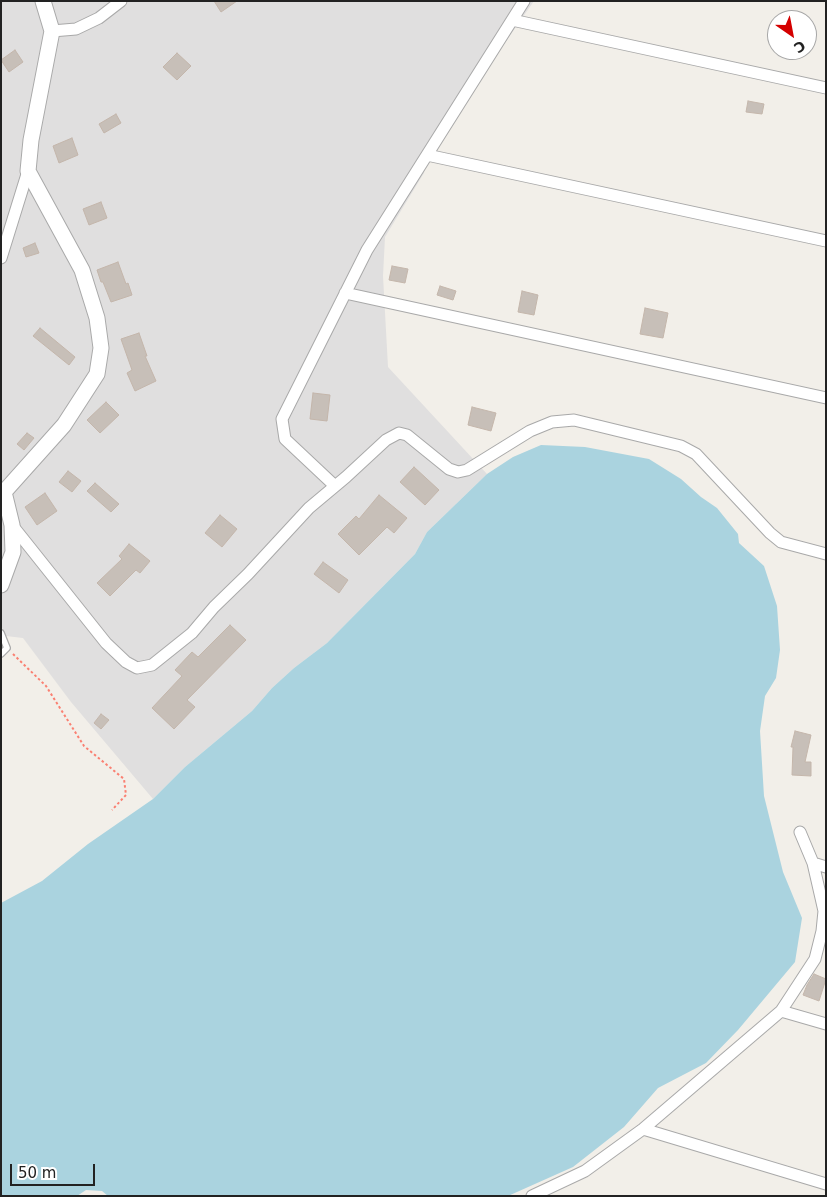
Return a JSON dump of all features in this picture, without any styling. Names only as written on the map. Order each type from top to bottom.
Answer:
[{"type":"street","points":[[1,258],[28,171],[31,140],[52,31],[43,1]]},
{"type":"street","points":[[52,31],[76,29],[100,18],[121,1]]},
{"type":"street","points":[[335,486],[285,438],[282,420],[367,250],[524,1]]},
{"type":"street","points":[[512,20],[826,88]]},
{"type":"street","points":[[427,155],[826,241]]},
{"type":"street","points":[[1,585],[13,552],[12,525],[4,492],[64,425],[97,374],[101,348],[97,318],[82,270],[28,171]]},
{"type":"street","points":[[345,293],[826,398]]},
{"type":"street","points":[[12,525],[106,643],[126,662],[137,668],[152,665],[192,634],[214,607],[248,574],[309,508],[386,440],[398,434],[407,435],[449,469],[458,472],[467,470],[530,431],[552,422],[574,420],[680,446],[696,454],[770,533],[781,542],[826,554]]},
{"type":"street","points":[[532,1196],[585,1171],[643,1129],[781,1011],[815,959],[822,931],[824,911],[813,863],[800,832]]},
{"type":"street","points":[[813,863],[826,867]]},
{"type":"street","points":[[781,1011],[826,1024]]},
{"type":"street","points":[[643,1129],[826,1184]]},
{"type":"lane","points":[[1,633],[7,648],[1,654]]},
{"type":"path","points":[[7,648],[46,686],[84,746],[124,779],[126,795],[112,810]]},
{"type":"shaded area","points":[[1,1],[534,1],[427,155],[424,173],[385,237],[383,276],[388,367],[487,474],[427,532],[415,554],[327,643],[294,668],[272,688],[252,711],[185,767],[153,799],[71,702],[23,638],[6,636],[1,626]]},
{"type":"water","points":[[541,445],[585,447],[649,459],[681,479],[717,508],[738,534],[739,543],[764,566],[777,606],[780,650],[776,678],[765,696],[760,731],[764,796],[783,872],[802,918],[795,962],[738,1030],[706,1063],[658,1088],[624,1127],[573,1167],[508,1196],[108,1196],[102,1191],[86,1190],[77,1196],[1,1196],[1,903],[42,881],[88,844],[153,799],[185,767],[252,711],[272,688],[294,668],[327,643],[415,554],[427,532],[487,474],[513,457]]},
{"type":"building","points":[[214,1],[237,1],[221,12]]},
{"type":"building","points":[[15,50],[23,62],[9,72],[1,60]]},
{"type":"building","points":[[177,53],[191,66],[177,80],[163,67]]},
{"type":"building","points":[[748,101],[764,104],[762,114],[746,112]]},
{"type":"building","points":[[116,114],[121,123],[104,133],[99,124]]},
{"type":"building","points":[[72,138],[78,155],[59,163],[53,146]]},
{"type":"building","points":[[101,202],[107,218],[89,225],[83,209]]},
{"type":"building","points":[[35,243],[39,253],[26,257],[23,248]]},
{"type":"building","points":[[118,262],[132,295],[111,302],[97,270]]},
{"type":"building","points":[[392,266],[408,269],[405,283],[389,280]]},
{"type":"building","points":[[440,286],[456,291],[453,300],[437,295]]},
{"type":"building","points":[[522,291],[538,295],[534,315],[518,312]]},
{"type":"building","points":[[645,308],[668,313],[663,338],[640,334]]},
{"type":"building","points":[[40,328],[75,357],[69,365],[33,336]]},
{"type":"building","points":[[139,333],[147,356],[145,356],[156,381],[135,391],[127,373],[132,370],[121,339]]},
{"type":"building","points":[[313,393],[330,395],[327,421],[310,419]]},
{"type":"building","points":[[106,402],[119,415],[100,433],[87,420]]},
{"type":"building","points":[[472,407],[496,413],[491,431],[468,425]]},
{"type":"building","points":[[27,433],[34,438],[24,450],[17,444]]},
{"type":"building","points":[[414,467],[439,490],[425,505],[400,482]]},
{"type":"building","points":[[68,471],[81,481],[72,492],[59,482]]},
{"type":"building","points":[[95,483],[119,504],[111,512],[87,491]]},
{"type":"building","points":[[45,493],[57,511],[37,525],[25,507]]},
{"type":"building","points":[[379,495],[407,518],[394,533],[387,527],[359,555],[338,534],[356,516],[359,519]]},
{"type":"building","points":[[220,515],[237,529],[222,547],[205,533]]},
{"type":"building","points":[[129,544],[150,561],[140,573],[136,570],[110,596],[97,583],[122,559],[119,556]]},
{"type":"building","points":[[323,562],[348,580],[339,593],[314,574]]},
{"type":"building","points":[[230,625],[246,640],[187,700],[195,707],[174,729],[152,708],[182,676],[175,670],[192,652],[198,657]]},
{"type":"building","points":[[101,714],[109,720],[101,729],[94,723]]},
{"type":"building","points":[[795,731],[811,735],[805,762],[811,762],[811,776],[792,775],[793,747],[791,747]]},
{"type":"building","points":[[814,974],[826,979],[819,1001],[803,995]]}]
